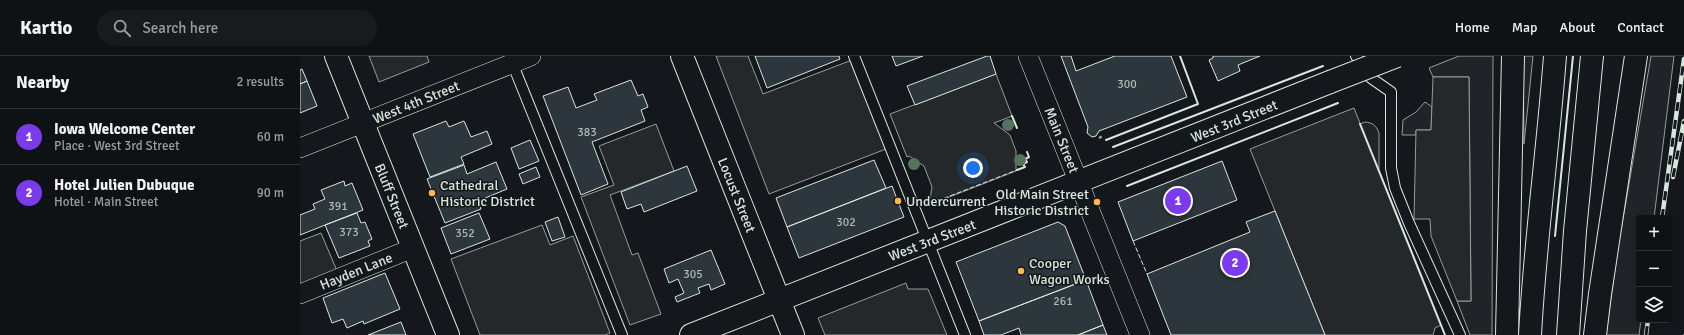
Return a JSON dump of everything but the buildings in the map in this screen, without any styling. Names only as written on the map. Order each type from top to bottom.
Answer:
[{"type":"main road","name":"Bluff Street","points":[[336,56],[448,335]]},
{"type":"main road","name":"Locust Street","points":[[682,56],[793,335]]},
{"type":"main road","name":"West 3rd Street","points":[[691,335],[1397,56]]},
{"type":"main road","points":[[1507,335],[1513,56]]},
{"type":"main road","points":[[1530,335],[1532,292],[1550,130],[1555,56]]},
{"type":"main road","points":[[1568,335],[1573,252],[1592,56]]},
{"type":"main road","points":[[1595,335],[1636,56]]},
{"type":"street","name":"West 4th Street","points":[[300,148],[511,60],[531,56]]},
{"type":"street","name":"Main Street","points":[[1028,56],[1140,335]]},
{"type":"street","name":"Hayden Lane","points":[[300,294],[413,248]]},
{"type":"lane","points":[[854,56],[965,335]]},
{"type":"lane","points":[[1356,56],[1371,78],[1391,92],[1391,168],[1395,188],[1409,223],[1460,335]]},
{"type":"lane","points":[[511,60],[622,335]]},
{"type":"path","points":[[1099,138],[1103,136]]},
{"type":"shaded area","points":[[369,56],[427,56],[429,62],[379,82]]},
{"type":"shaded area","points":[[716,56],[748,56],[763,94],[852,60],[886,149],[769,194]]},
{"type":"shaded area","points":[[1459,56],[1493,56],[1492,335],[1470,335],[1457,301],[1471,301],[1469,77],[1433,77],[1429,68]]},
{"type":"shaded area","points":[[1523,56],[1533,56],[1524,144]]},
{"type":"shaded area","points":[[1651,56],[1674,56],[1654,215],[1636,215],[1636,323],[1641,323],[1639,335],[1606,335],[1618,248]]},
{"type":"shaded area","points":[[996,74],[1012,116],[994,123],[1010,135],[1016,151],[1016,171],[929,205],[932,187],[924,166],[909,156],[907,157],[890,114]]},
{"type":"shaded area","points":[[1433,77],[1469,77],[1471,301],[1457,301],[1431,236],[1430,219],[1414,219],[1416,130],[1431,130]]},
{"type":"shaded area","points":[[1425,102],[1432,107],[1431,130],[1416,130],[1416,135],[1402,135],[1403,120],[1416,112]]},
{"type":"shaded area","points":[[1354,108],[1441,325],[1435,328],[1433,335],[1325,335],[1250,149]]},
{"type":"shaded area","points":[[1365,122],[1374,125],[1379,133],[1379,171],[1360,124]]},
{"type":"shaded area","points":[[656,124],[674,171],[610,195],[632,255],[638,253],[661,314],[630,325],[581,197],[614,185],[599,146]]},
{"type":"shaded area","points":[[542,225],[550,245],[573,236],[610,333],[605,335],[480,335],[451,259]]},
{"type":"shaded area","points":[[321,233],[343,285],[300,303],[300,241]]},
{"type":"shaded area","points":[[906,283],[908,289],[928,289],[947,335],[825,335],[818,318]]},
{"type":"railway","points":[[1662,215],[1684,59]]},
{"type":"railway","points":[[1673,177],[1684,121]]},
{"type":"railway","points":[[1646,335],[1648,323]]},
{"type":"fence","points":[[937,201],[1017,170]]},
{"type":"fence","points":[[1133,241],[1147,274]]},
{"type":"wall","points":[[1106,140],[1198,104],[1180,56]]},
{"type":"wall","points":[[1555,236],[1573,56]]},
{"type":"wall","points":[[1113,147],[1323,66]]},
{"type":"wall","points":[[1127,186],[1338,103]]},
{"type":"wall","points":[[1012,116],[1017,128]]},
{"type":"wall","points":[[1360,124],[1445,335]]},
{"type":"wall","points":[[1017,170],[1025,167],[1023,164],[1027,162],[1025,159],[1029,157],[1027,152]]},
{"type":"place","name":"Cathedral Historic District","points":[[432,193]]},
{"type":"place","name":"Undercurrent","points":[[898,201]]},
{"type":"place","name":"Iowa Welcome Center","points":[[1178,201]]},
{"type":"place","name":"Old Main Street Historic District","points":[[1097,202]]},
{"type":"place","name":"Hotel Julien Dubuque","points":[[1235,263]]},
{"type":"place","name":"Cooper Wagon Works","points":[[1021,271]]}]
